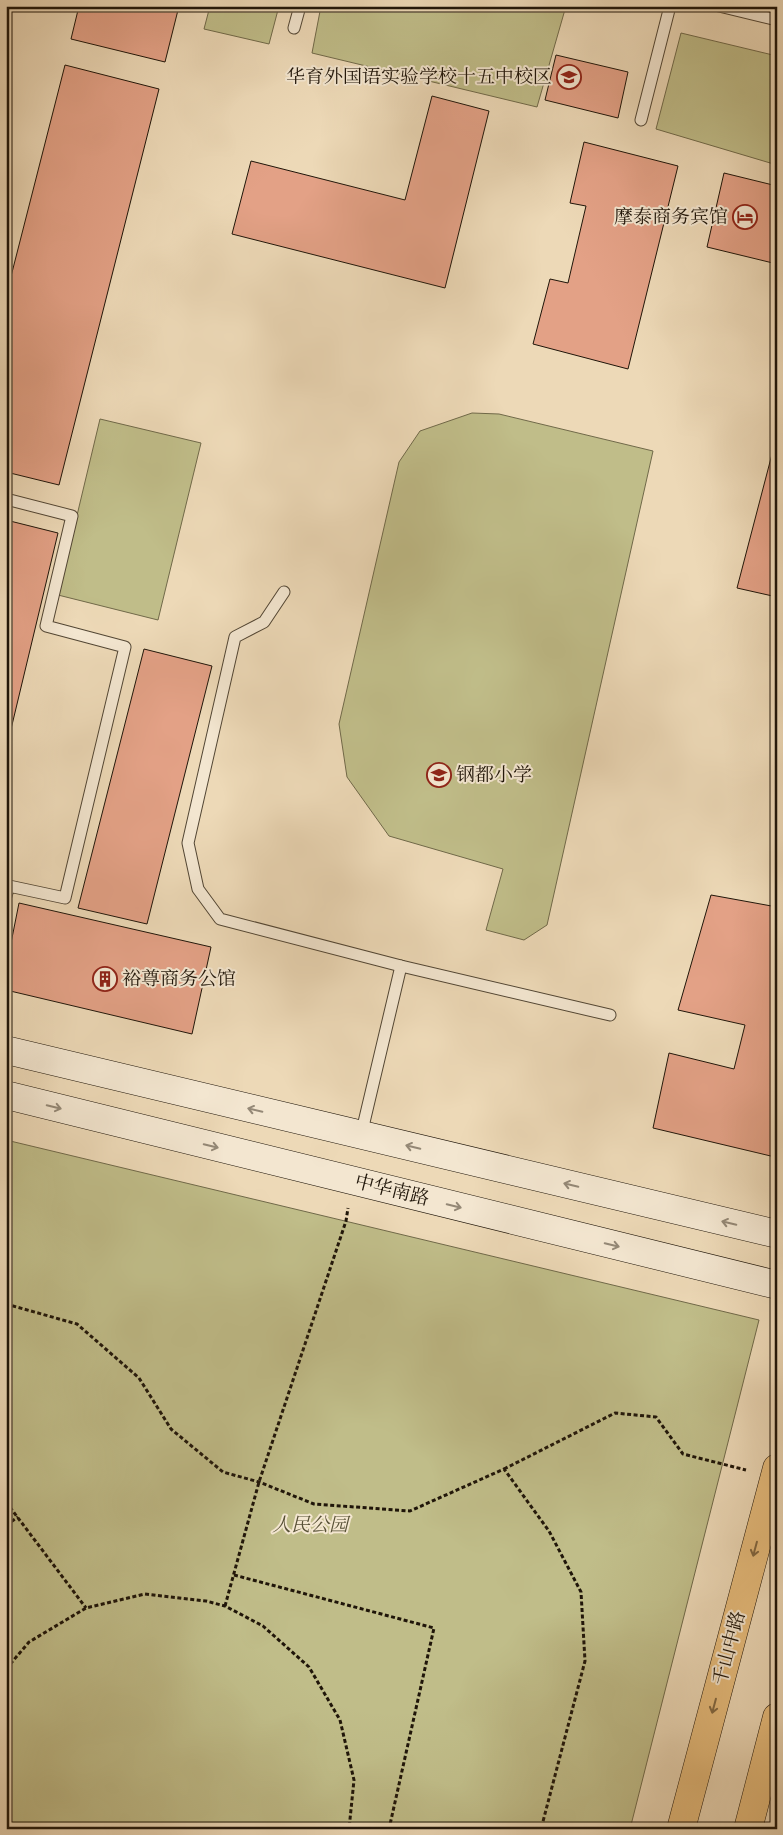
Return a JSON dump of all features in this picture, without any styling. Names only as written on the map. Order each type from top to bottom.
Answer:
[{"type":"main road","points":[[6,1050],[777,1234]]},
{"type":"main road","name":"中华南路","points":[[6,1095],[777,1285]]},
{"type":"main road","name":"千山中路","points":[[681,1829],[776,1472]]},
{"type":"main road","points":[[748,1829],[777,1717]]},
{"type":"lane","points":[[294,28],[300,6]]},
{"type":"lane","points":[[641,120],[670,6]]},
{"type":"lane","points":[[719,6],[777,20]]},
{"type":"lane","points":[[6,499],[72,516],[46,626],[125,647],[66,898],[9,886],[6,896]]},
{"type":"lane","points":[[284,592],[264,622],[235,637],[188,843],[198,889],[220,919],[401,966],[610,1015]]},
{"type":"lane","points":[[361,1135],[401,966]]},
{"type":"path","points":[[225,1606],[259,1482],[346,1222],[353,1181]]},
{"type":"path","points":[[6,1304],[77,1324],[139,1378],[171,1429],[223,1472],[259,1482],[314,1504],[410,1511],[504,1469],[615,1413],[656,1417],[683,1454],[776,1472]]},
{"type":"path","points":[[504,1469],[549,1531],[581,1592],[585,1661],[541,1829]]},
{"type":"path","points":[[6,1502],[86,1608]]},
{"type":"path","points":[[6,1525],[18,1517]]},
{"type":"path","points":[[234,1575],[434,1628],[390,1829]]},
{"type":"path","points":[[6,1669],[29,1642],[86,1608],[145,1594],[206,1601],[225,1606],[263,1626],[309,1667],[340,1720],[354,1780],[349,1829]]},
{"type":"green space","points":[[210,6],[279,6],[269,44],[204,29]]},
{"type":"green space","points":[[321,6],[566,6],[537,107],[312,53]]},
{"type":"green space","points":[[681,33],[777,56],[777,165],[656,129]]},
{"type":"green space","points":[[472,413],[499,414],[653,451],[547,925],[524,940],[486,930],[503,869],[389,836],[347,777],[339,724],[399,462],[420,431]]},
{"type":"green space","points":[[100,419],[201,443],[158,620],[58,595]]},
{"type":"green space","name":"人民公园","points":[[6,1140],[759,1320],[630,1829],[6,1829]]},
{"type":"building","points":[[79,6],[179,6],[165,62],[71,39]]},
{"type":"building","points":[[556,55],[628,72],[618,118],[545,100]]},
{"type":"building","points":[[65,65],[159,89],[59,485],[6,472],[6,296]]},
{"type":"building","points":[[432,96],[489,111],[445,288],[232,234],[251,161],[405,200]]},
{"type":"building","points":[[584,142],[678,166],[628,369],[533,344],[550,279],[568,283],[586,206],[570,203]]},
{"type":"building","name":"摩泰商务宾馆","points":[[724,173],[777,186],[777,264],[707,247]]},
{"type":"building","points":[[777,435],[777,597],[737,588]]},
{"type":"building","points":[[6,520],[58,533],[6,750]]},
{"type":"building","points":[[144,649],[212,666],[147,924],[78,908]]},
{"type":"building","points":[[777,764],[777,784],[772,783]]},
{"type":"building","points":[[711,895],[777,907],[777,1151],[775,1157],[653,1128],[669,1053],[734,1069],[745,1025],[678,1010]]},
{"type":"building","name":"裕尊商务公馆","points":[[19,903],[211,947],[192,1034],[6,990],[6,968]]},
{"type":"place","name":"华育外国语实验学校十五中校区","points":[[569,77]]},
{"type":"place","name":"摩泰商务宾馆","points":[[745,217]]},
{"type":"place","name":"钢都小学","points":[[439,775]]},
{"type":"place","name":"裕尊商务公馆","points":[[105,979]]}]
